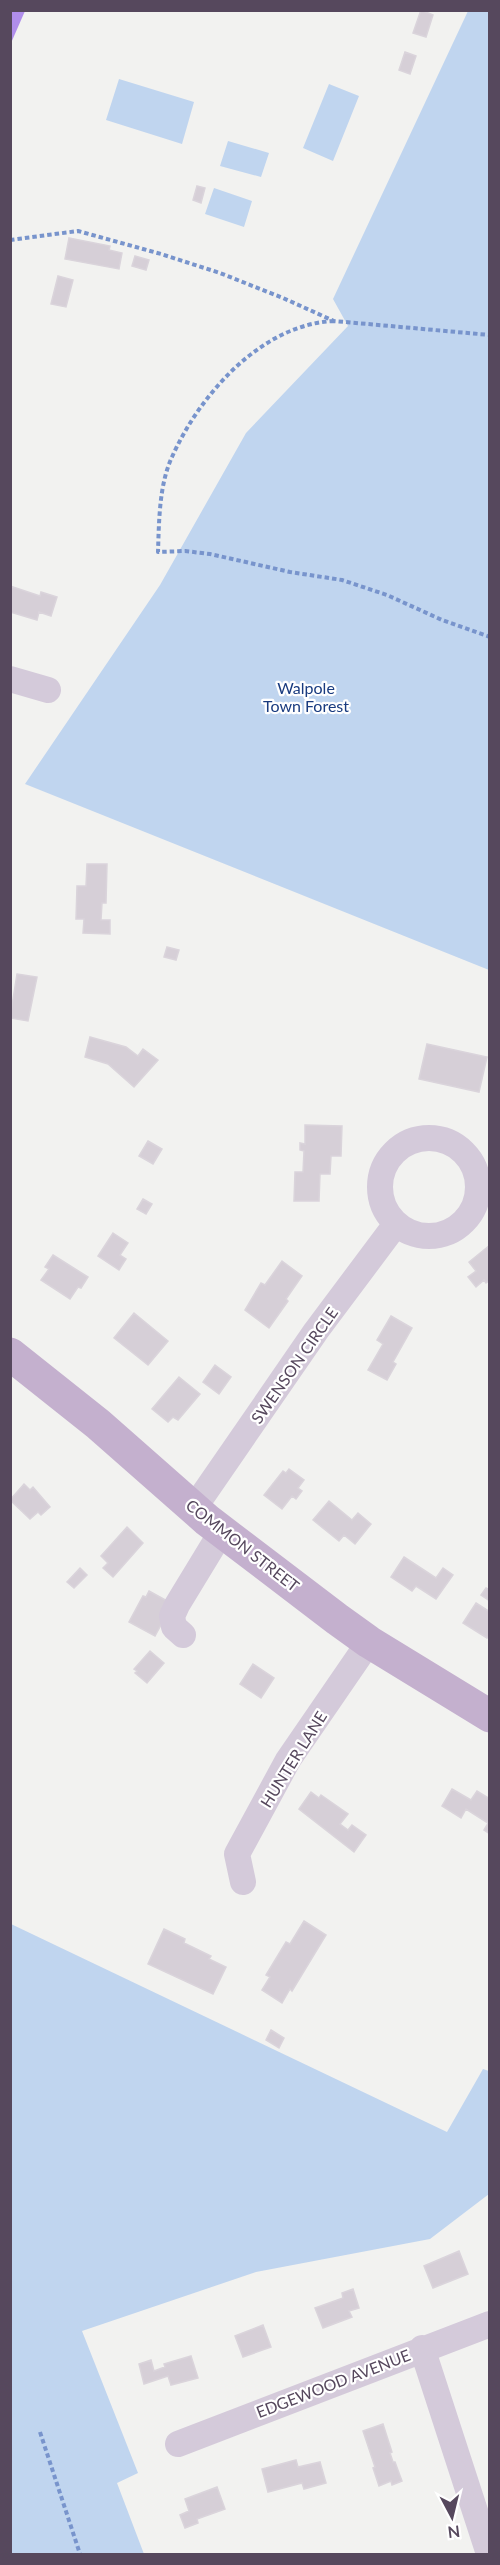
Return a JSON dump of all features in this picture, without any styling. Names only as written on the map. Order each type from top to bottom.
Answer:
[{"type":"main road","name":"COMMON STREET","points":[[10,1354],[98,1424],[222,1531],[369,1642],[489,1716]]},
{"type":"street","points":[[10,679],[48,690]]},
{"type":"street","name":"SWENSON CIRCLE","points":[[194,1508],[316,1331],[396,1224]]},
{"type":"street","points":[[183,1635],[174,1627],[172,1616],[222,1531]]},
{"type":"street","name":"HUNTER LANE","points":[[243,1882],[237,1854],[288,1760],[369,1642]]},
{"type":"street","name":"EDGEWOOD AVENUE","points":[[178,2444],[489,2324]]},
{"type":"street","points":[[422,2348],[489,2554]]},
{"type":"path","points":[[10,240],[78,231],[220,273],[334,321]]},
{"type":"path","points":[[489,335],[334,321],[301,327],[276,336],[254,350],[222,382],[195,416],[171,458],[162,498],[158,552],[185,551],[210,554],[290,573],[342,580],[387,595],[442,620],[489,637]]},
{"type":"path","points":[[40,2432],[80,2554]]},
{"type":"green space","name":"Walpole Town Forest","points":[[468,11],[490,11],[489,970],[25,784],[160,585],[246,433],[348,326],[333,299]]},
{"type":"green space","points":[[119,79],[194,102],[182,144],[106,120]]},
{"type":"green space","points":[[329,84],[359,96],[333,161],[303,148]]},
{"type":"green space","points":[[228,141],[269,153],[261,177],[220,166]]},
{"type":"green space","points":[[214,188],[252,201],[244,227],[205,214]]},
{"type":"green space","points":[[11,1924],[447,2132],[483,2069],[489,2071],[489,2194],[430,2239],[256,2272],[82,2331],[138,2473],[117,2483],[144,2554],[11,2554]]},
{"type":"shaded area","points":[[10,11],[25,11],[11,43]]},
{"type":"building","points":[[421,10],[433,15],[426,37],[413,33]]},
{"type":"building","points":[[405,52],[416,56],[410,74],[399,70]]},
{"type":"building","points":[[197,186],[205,188],[201,203],[193,200]]},
{"type":"building","points":[[69,238],[110,246],[109,250],[122,253],[119,269],[65,259]]},
{"type":"building","points":[[135,256],[149,260],[146,270],[132,266]]},
{"type":"building","points":[[58,276],[73,280],[66,307],[51,304]]},
{"type":"building","points":[[10,586],[40,596],[41,592],[57,597],[51,616],[39,612],[37,620],[10,612]]},
{"type":"building","points":[[87,864],[107,864],[106,903],[102,903],[101,920],[110,920],[110,934],[83,933],[84,919],[76,919],[77,886],[86,886]]},
{"type":"building","points":[[167,947],[179,950],[176,960],[164,957]]},
{"type":"building","points":[[17,974],[37,977],[28,1021],[10,1018]]},
{"type":"building","points":[[90,1037],[126,1047],[138,1056],[143,1049],[158,1060],[134,1087],[108,1064],[85,1057]]},
{"type":"building","points":[[427,1044],[487,1057],[479,1092],[419,1079]]},
{"type":"building","points":[[305,1125],[342,1126],[341,1156],[331,1156],[330,1174],[320,1174],[319,1201],[294,1201],[295,1172],[303,1172],[304,1151],[300,1150],[300,1143],[305,1144]]},
{"type":"building","points":[[148,1141],[162,1149],[153,1164],[139,1156]]},
{"type":"building","points":[[143,1199],[152,1204],[146,1214],[137,1209]]},
{"type":"building","points":[[113,1233],[128,1243],[120,1255],[126,1259],[119,1270],[98,1256]]},
{"type":"building","points":[[490,1245],[490,1280],[486,1283],[484,1280],[476,1287],[468,1277],[476,1271],[469,1262]]},
{"type":"building","points":[[53,1255],[88,1277],[70,1299],[41,1280],[49,1269],[45,1267]]},
{"type":"building","points":[[282,1261],[302,1276],[269,1328],[245,1310],[261,1283],[265,1285]]},
{"type":"building","points":[[134,1313],[168,1341],[148,1365],[114,1338]]},
{"type":"building","points":[[391,1316],[412,1328],[393,1362],[396,1364],[387,1380],[368,1370],[383,1344],[377,1340]]},
{"type":"building","points":[[215,1365],[231,1377],[219,1394],[203,1382]]},
{"type":"building","points":[[179,1377],[200,1394],[178,1420],[173,1417],[168,1422],[152,1409]]},
{"type":"building","points":[[289,1469],[304,1480],[298,1488],[302,1491],[296,1499],[292,1496],[282,1509],[264,1495],[283,1471],[286,1473]]},
{"type":"building","points":[[24,1484],[30,1490],[33,1487],[50,1507],[41,1515],[38,1512],[30,1519],[10,1500]]},
{"type":"building","points":[[329,1501],[352,1520],[358,1513],[371,1524],[355,1544],[344,1535],[339,1541],[313,1520]]},
{"type":"building","points":[[127,1527],[143,1543],[113,1577],[103,1568],[108,1563],[101,1556]]},
{"type":"building","points":[[404,1557],[436,1578],[443,1568],[453,1575],[436,1599],[416,1586],[412,1591],[391,1577]]},
{"type":"building","points":[[80,1568],[87,1575],[74,1588],[67,1582]]},
{"type":"building","points":[[486,1588],[490,1590],[490,1601],[481,1595]]},
{"type":"building","points":[[149,1591],[169,1602],[169,1610],[155,1636],[129,1622],[143,1596],[146,1597]]},
{"type":"building","points":[[476,1603],[490,1612],[490,1635],[487,1638],[463,1623]]},
{"type":"building","points":[[150,1651],[164,1663],[147,1683],[135,1673],[137,1671],[134,1669]]},
{"type":"building","points":[[253,1664],[274,1678],[261,1698],[240,1684]]},
{"type":"building","points":[[452,1789],[471,1800],[477,1791],[490,1799],[490,1834],[484,1830],[488,1823],[466,1809],[461,1818],[442,1806]]},
{"type":"building","points":[[311,1792],[319,1798],[321,1795],[348,1814],[340,1824],[348,1830],[352,1825],[366,1835],[354,1852],[299,1809]]},
{"type":"building","points":[[304,1921],[326,1935],[292,1991],[290,1989],[282,2003],[262,1990],[270,1977],[266,1975],[286,1942],[290,1944]]},
{"type":"building","points":[[164,1929],[185,1939],[184,1943],[211,1956],[209,1959],[226,1967],[213,1994],[148,1964]]},
{"type":"building","points":[[271,2030],[284,2038],[279,2048],[266,2040]]},
{"type":"building","points":[[459,2251],[468,2274],[433,2288],[424,2266]]},
{"type":"building","points":[[353,2289],[359,2308],[349,2311],[352,2317],[323,2328],[315,2308],[343,2298],[342,2293]]},
{"type":"building","points":[[263,2325],[271,2347],[243,2357],[235,2336]]},
{"type":"building","points":[[191,2356],[198,2378],[171,2385],[168,2376],[144,2384],[139,2364],[151,2360],[154,2371],[165,2367],[164,2364]]},
{"type":"building","points":[[383,2424],[393,2462],[395,2462],[402,2481],[392,2485],[391,2481],[379,2486],[363,2431]]},
{"type":"building","points":[[296,2460],[298,2467],[320,2462],[326,2483],[304,2489],[302,2483],[268,2492],[262,2469]]},
{"type":"building","points":[[217,2487],[225,2509],[197,2519],[198,2523],[185,2528],[180,2515],[189,2511],[185,2499]]}]
